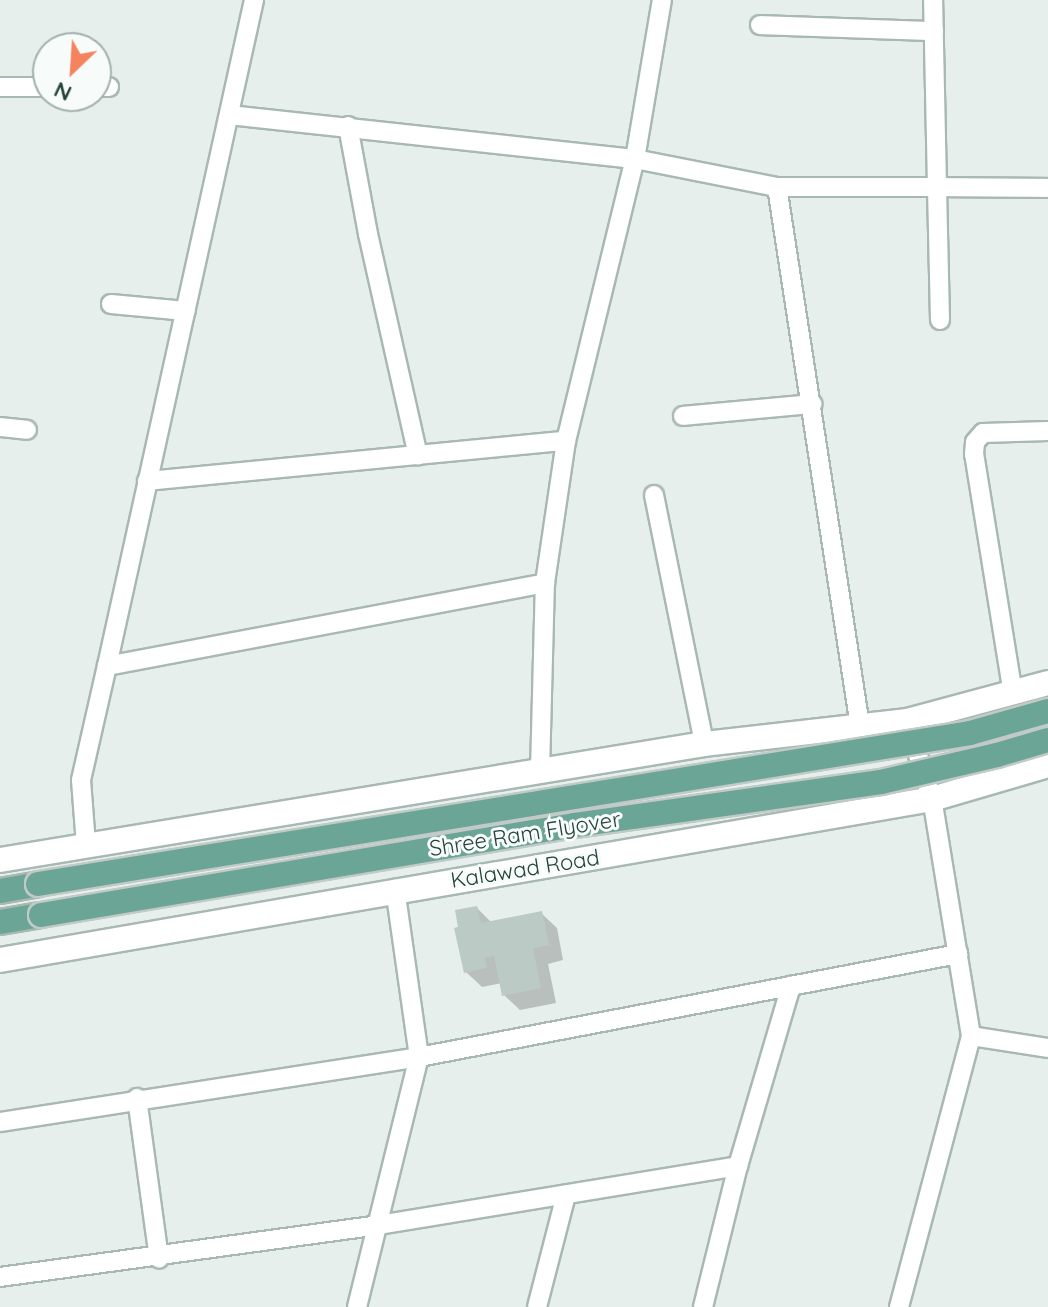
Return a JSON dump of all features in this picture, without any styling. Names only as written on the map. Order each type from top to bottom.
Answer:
[{"type":"main road","name":"Shree Ram Flyover","points":[[0,891],[506,805],[880,749],[970,733],[1048,711]]},
{"type":"main road","name":"Shree Ram Flyover","points":[[0,922],[575,825],[881,782],[1048,740]]},
{"type":"street","points":[[86,845],[81,780],[254,0]]},
{"type":"street","points":[[540,771],[545,583],[566,441],[635,159],[662,0]]},
{"type":"street","points":[[933,0],[940,320]]},
{"type":"street","points":[[760,25],[934,31]]},
{"type":"street","points":[[0,87],[32,87]]},
{"type":"street","points":[[229,115],[635,159],[777,187],[1048,188],[1048,198]]},
{"type":"street","points":[[348,126],[368,234],[418,455]]},
{"type":"street","points":[[777,187],[860,726]]},
{"type":"street","points":[[111,304],[186,311]]},
{"type":"street","points":[[683,416],[812,404]]},
{"type":"street","points":[[0,427],[27,430]]},
{"type":"street","points":[[1013,694],[974,454],[975,442],[983,433],[1048,431]]},
{"type":"street","points":[[147,481],[566,441]]},
{"type":"street","points":[[654,495],[704,744]]},
{"type":"street","points":[[107,666],[545,583]]},
{"type":"street","points":[[0,860],[704,744],[907,721],[1048,683]]},
{"type":"street","points":[[899,1307],[971,1036],[932,799],[907,721]]},
{"type":"street","name":"Kalawad Road","points":[[0,960],[395,889],[681,844],[932,799],[1048,765]]},
{"type":"street","points":[[357,1307],[419,1057],[395,889]]},
{"type":"street","points":[[0,1122],[137,1098],[419,1057],[958,954]]},
{"type":"street","points":[[703,1307],[738,1166],[791,986]]},
{"type":"street","points":[[971,1036],[1048,1048]]},
{"type":"street","points":[[137,1098],[159,1258]]},
{"type":"street","points":[[0,1277],[159,1258],[379,1225],[738,1166]]},
{"type":"street","points":[[537,1307],[566,1195]]},
{"type":"building","points":[[477,906],[481,923],[542,911],[549,945],[533,948],[541,988],[502,996],[494,956],[485,958],[487,968],[464,973],[454,928],[458,927],[455,910]]}]
